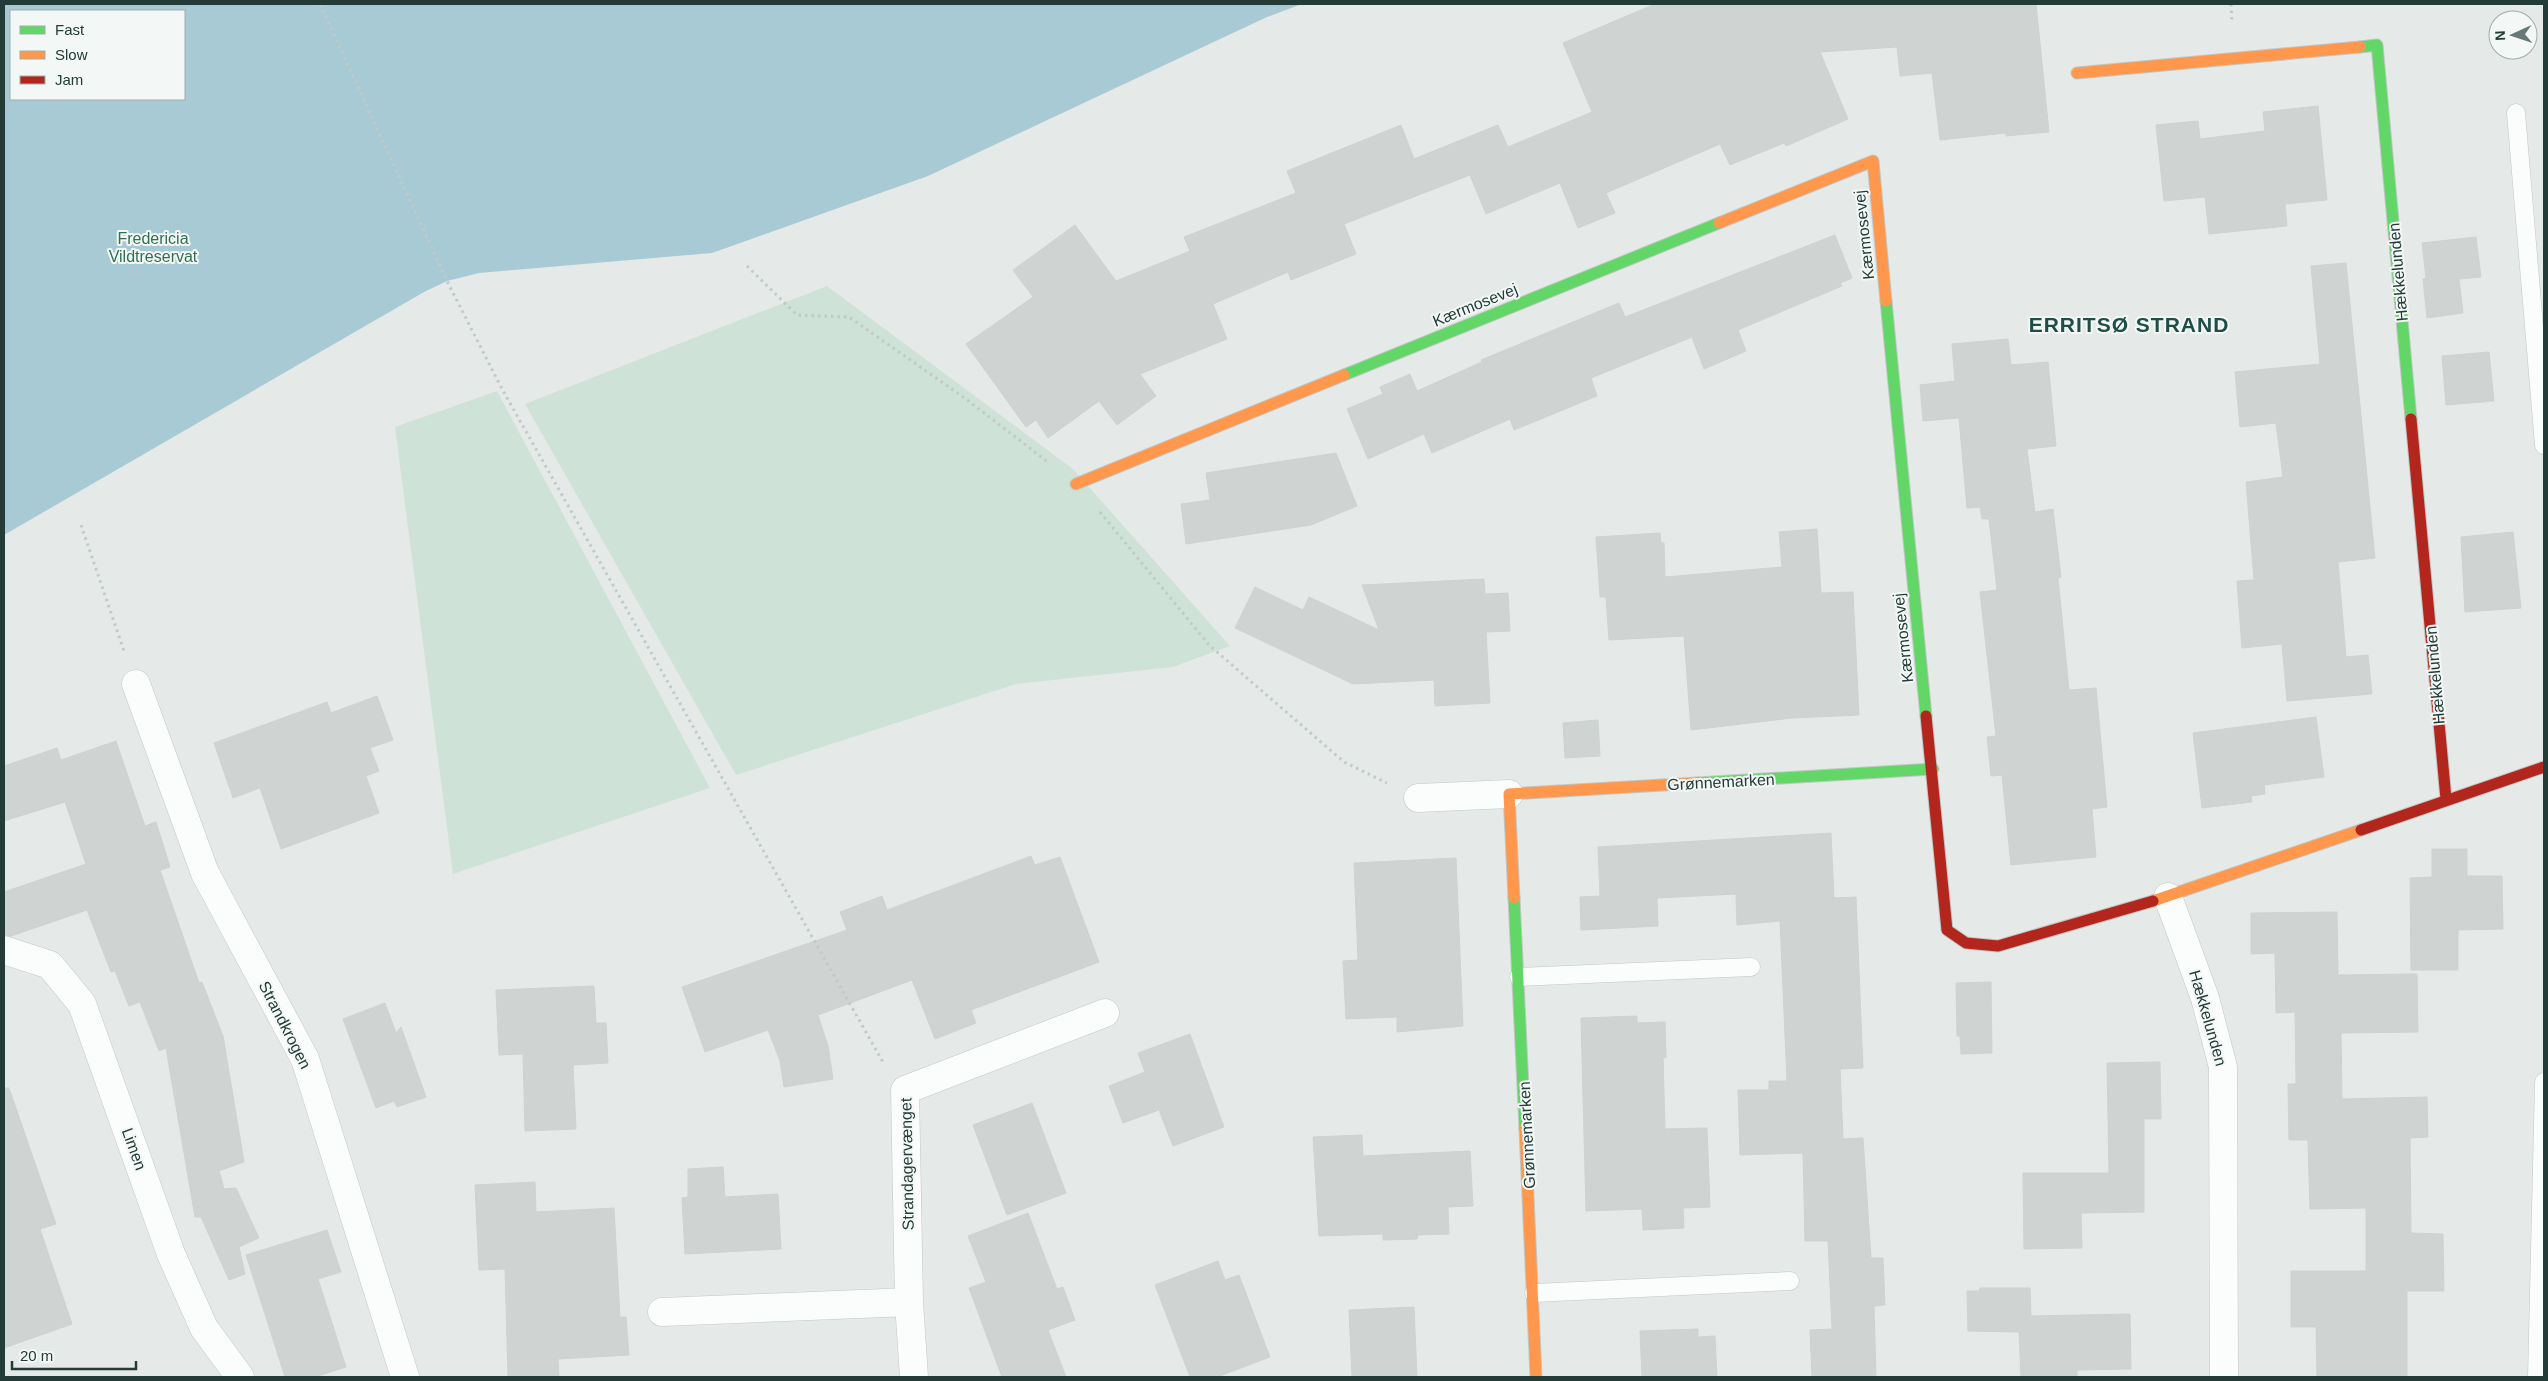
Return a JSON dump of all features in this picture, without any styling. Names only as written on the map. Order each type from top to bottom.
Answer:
[{"type":"street","name":"Hækkelunden","points":[[2077,73],[2377,44],[2446,799]]},
{"type":"street","name":"Kærmosevej","points":[[1076,484],[1873,161],[1947,930],[1966,943],[1998,946],[2168,897]]},
{"type":"street","name":"Strandkrogen","points":[[136,684],[205,873],[305,1059],[405,1377]]},
{"type":"street","points":[[2168,897],[2544,766]]},
{"type":"street","name":"Grønnemarken","points":[[1418,798],[1933,769]]},
{"type":"street","name":"Grønnemarken","points":[[1509,794],[1534,1293],[1536,1377]]},
{"type":"street","name":"Hækkelunden","points":[[2168,897],[2205,998],[2223,1067],[2224,1377]]},
{"type":"street","name":"Limen","points":[[4,950],[50,966],[82,1004],[171,1254],[204,1328],[240,1377]]},
{"type":"street","name":"Strandagervænget","points":[[914,1377],[909,1302],[905,1090],[1105,1013]]},
{"type":"street","points":[[662,1312],[909,1302]]},
{"type":"lane","points":[[2516,113],[2544,445]]},
{"type":"lane","points":[[1519,977],[1751,967]]},
{"type":"lane","points":[[2537,1377],[2544,1082]]},
{"type":"lane","points":[[1534,1293],[1790,1281]]},
{"type":"path","points":[[320,4],[447,281],[502,389],[885,1066]]},
{"type":"path","points":[[747,266],[797,315],[849,317],[966,399],[1076,484],[1209,645],[1344,762],[1418,798]]},
{"type":"path","points":[[81,525],[136,684]]},
{"type":"green space","points":[[827,286],[1073,469],[1230,646],[1173,667],[1016,684],[736,775],[525,404]]},
{"type":"green space","points":[[497,391],[710,788],[453,874],[395,427]]},
{"type":"water","name":"Fredericia Vildtreservat","points":[[4,4],[1302,4],[1267,17],[928,176],[712,253],[479,273],[447,281],[424,292],[4,535]]},
{"type":"building","points":[[1655,4],[2036,4],[2049,132],[2006,136],[2006,133],[1940,140],[1932,73],[1900,76],[1897,47],[1820,52],[1848,119],[1786,146],[1784,143],[1730,165],[1720,144],[1606,193],[1615,213],[1578,228],[1560,183],[1486,214],[1470,175],[1344,224],[1356,254],[1291,280],[1288,272],[1213,304],[1227,339],[1140,374],[1156,396],[1117,425],[1099,401],[1048,438],[1036,420],[1026,427],[966,344],[1033,297],[1013,270],[1075,225],[1116,281],[1190,251],[1184,237],[1296,193],[1287,171],[1401,125],[1414,159],[1498,125],[1508,147],[1592,112],[1563,43]]},
{"type":"building","points":[[2318,106],[2327,200],[2285,204],[2287,226],[2209,234],[2205,197],[2164,201],[2156,125],[2198,121],[2200,139],[2265,131],[2263,112]]},
{"type":"building","points":[[1835,235],[1852,278],[1840,283],[1842,286],[1738,330],[1746,351],[1704,369],[1692,337],[1591,378],[1597,396],[1514,430],[1510,419],[1432,453],[1424,434],[1368,459],[1347,409],[1383,394],[1380,387],[1410,374],[1417,391],[1482,362],[1481,360],[1619,303],[1625,317]]},
{"type":"building","points":[[2476,237],[2481,277],[2459,279],[2463,313],[2427,318],[2423,279],[2426,278],[2422,243]]},
{"type":"building","points":[[2346,263],[2375,558],[2338,562],[2346,657],[2368,655],[2372,694],[2287,701],[2282,644],[2242,648],[2237,581],[2254,580],[2246,482],[2283,477],[2276,423],[2240,427],[2235,372],[2320,364],[2311,266]]},
{"type":"building","points":[[2008,339],[2011,365],[2048,362],[2056,446],[2027,449],[2035,512],[2053,509],[2061,577],[2058,578],[2069,690],[2096,688],[2107,807],[2092,809],[2096,857],[2011,865],[2002,775],[1991,776],[1987,737],[1996,736],[1980,592],[1997,590],[1989,519],[1982,519],[1980,507],[1967,508],[1959,418],[1923,421],[1920,385],[1955,381],[1952,344]]},
{"type":"building","points":[[2489,352],[2494,401],[2446,405],[2442,356]]},
{"type":"building","points":[[1336,453],[1357,506],[1311,525],[1186,544],[1181,504],[1210,500],[1206,473]]},
{"type":"building","points":[[1817,529],[1821,593],[1853,592],[1859,715],[1792,718],[1691,730],[1684,636],[1609,640],[1606,597],[1600,597],[1596,537],[1660,533],[1661,543],[1664,543],[1665,577],[1782,567],[1779,532]]},
{"type":"building","points":[[2513,532],[2521,608],[2465,612],[2461,537]]},
{"type":"building","points":[[1484,579],[1485,594],[1508,593],[1510,631],[1486,632],[1490,703],[1435,706],[1434,680],[1353,684],[1235,628],[1255,587],[1303,610],[1309,597],[1379,630],[1362,585]]},
{"type":"building","points":[[377,696],[393,740],[370,748],[379,771],[366,776],[379,813],[281,849],[260,788],[233,798],[214,743],[327,702],[331,713]]},
{"type":"building","points":[[2316,717],[2324,777],[2264,785],[2265,794],[2251,796],[2252,802],[2202,808],[2193,733]]},
{"type":"building","points":[[1598,720],[1600,756],[1565,758],[1563,723]]},
{"type":"building","points":[[116,741],[145,826],[156,822],[170,867],[160,870],[199,983],[202,982],[223,1036],[244,1162],[219,1171],[224,1189],[236,1188],[259,1238],[239,1247],[245,1274],[229,1280],[201,1217],[195,1217],[166,1048],[159,1051],[140,1002],[129,1006],[115,971],[111,972],[87,910],[11,936],[4,935],[4,892],[86,864],[65,802],[4,821],[4,766],[57,748],[61,760]]},
{"type":"building","points":[[1831,833],[1834,898],[1856,897],[1863,1068],[1840,1069],[1843,1139],[1863,1138],[1871,1258],[1883,1258],[1885,1305],[1874,1306],[1876,1377],[1812,1377],[1810,1330],[1832,1329],[1828,1241],[1805,1241],[1803,1153],[1740,1155],[1738,1090],[1769,1090],[1769,1081],[1787,1081],[1780,921],[1737,925],[1736,894],[1657,898],[1658,926],[1581,930],[1580,897],[1600,896],[1598,847]]},
{"type":"building","points":[[2432,849],[2467,849],[2467,876],[2502,876],[2503,929],[2458,930],[2458,970],[2411,970],[2410,878],[2432,877]]},
{"type":"building","points":[[1031,856],[1035,865],[1060,857],[1099,962],[971,1010],[976,1023],[935,1039],[912,980],[818,1015],[828,1046],[833,1079],[784,1087],[780,1061],[768,1030],[705,1052],[682,987],[847,930],[840,912],[882,896],[887,910]]},
{"type":"building","points":[[1456,858],[1463,1026],[1397,1032],[1397,1017],[1346,1019],[1343,961],[1358,960],[1354,863]]},
{"type":"building","points":[[2337,912],[2338,975],[2417,974],[2418,1032],[2341,1033],[2342,1099],[2427,1097],[2428,1137],[2410,1138],[2411,1233],[2443,1234],[2444,1291],[2407,1291],[2407,1377],[2317,1377],[2316,1327],[2291,1327],[2291,1271],[2366,1271],[2366,1208],[2310,1209],[2308,1140],[2289,1140],[2288,1084],[2296,1084],[2295,1012],[2276,1013],[2275,953],[2251,954],[2251,913]]},
{"type":"building","points":[[1991,982],[1992,1053],[1961,1054],[1960,1036],[1957,1036],[1956,983]]},
{"type":"building","points":[[594,986],[596,1023],[606,1023],[608,1063],[573,1065],[576,1129],[525,1131],[523,1054],[499,1055],[496,990]]},
{"type":"building","points":[[385,1003],[396,1033],[401,1027],[426,1097],[397,1107],[394,1101],[376,1108],[343,1019]]},
{"type":"building","points":[[1637,1016],[1637,1023],[1665,1022],[1666,1058],[1663,1057],[1665,1129],[1707,1128],[1710,1207],[1683,1208],[1684,1228],[1643,1230],[1642,1209],[1586,1211],[1581,1018]]},
{"type":"building","points":[[1190,1034],[1224,1127],[1173,1146],[1159,1110],[1123,1123],[1109,1086],[1145,1072],[1138,1053]]},
{"type":"building","points":[[2160,1062],[2161,1119],[2144,1119],[2144,1212],[2081,1213],[2082,1248],[2024,1249],[2023,1173],[2109,1173],[2107,1063]]},
{"type":"building","points":[[4,1088],[9,1088],[56,1224],[40,1229],[72,1324],[4,1348]]},
{"type":"building","points":[[1032,1103],[1066,1193],[1007,1215],[973,1125]]},
{"type":"building","points":[[1362,1135],[1363,1156],[1470,1151],[1473,1206],[1448,1207],[1449,1234],[1418,1235],[1417,1239],[1383,1240],[1383,1234],[1319,1236],[1313,1137]]},
{"type":"building","points":[[723,1167],[725,1197],[778,1194],[781,1249],[685,1254],[682,1198],[688,1197],[688,1169]]},
{"type":"building","points":[[535,1182],[536,1212],[614,1208],[620,1317],[626,1317],[629,1355],[558,1359],[559,1377],[508,1377],[505,1269],[479,1270],[475,1185]]},
{"type":"building","points":[[1028,1213],[1057,1289],[1063,1287],[1075,1320],[1048,1330],[1066,1377],[1002,1377],[969,1288],[986,1282],[968,1236]]},
{"type":"building","points":[[327,1230],[341,1272],[318,1279],[346,1367],[315,1377],[285,1377],[246,1255]]},
{"type":"building","points":[[1218,1261],[1225,1280],[1239,1275],[1270,1357],[1217,1377],[1190,1377],[1155,1285]]},
{"type":"building","points":[[1980,1288],[2030,1288],[2031,1316],[2130,1314],[2131,1369],[2077,1370],[2077,1377],[2021,1377],[2019,1332],[1968,1331],[1967,1291],[1979,1291]]},
{"type":"building","points":[[1414,1307],[1417,1377],[1352,1377],[1349,1310]]},
{"type":"building","points":[[1698,1329],[1698,1337],[1715,1336],[1717,1377],[1642,1377],[1640,1331]]},
{"type":"traffic: fast","points":[[2360,47],[2377,45],[2411,419]]},
{"type":"traffic: fast","points":[[1344,375],[1719,223]]},
{"type":"traffic: fast","points":[[1886,301],[1926,716]]},
{"type":"traffic: fast","points":[[1697,783],[1933,769]]},
{"type":"traffic: fast","points":[[1514,898],[1525,1129]]},
{"type":"traffic: slow","points":[[2077,73],[2360,47]]},
{"type":"traffic: slow","points":[[1719,223],[1873,161],[1886,301]]},
{"type":"traffic: slow","points":[[1076,484],[1344,375]]},
{"type":"traffic: slow","points":[[1514,898],[1509,794],[1697,783]]},
{"type":"traffic: slow","points":[[2153,901],[2361,830]]},
{"type":"traffic: slow","points":[[1525,1129],[1536,1377]]},
{"type":"traffic: jam","points":[[2411,419],[2446,799]]},
{"type":"traffic: jam","points":[[1926,716],[1947,930],[1966,943],[1998,946],[2153,901]]},
{"type":"traffic: jam","points":[[2361,830],[2544,767]]},
{"type":"district","name":"ERRITSØ STRAND","points":[[2129,324]]}]
